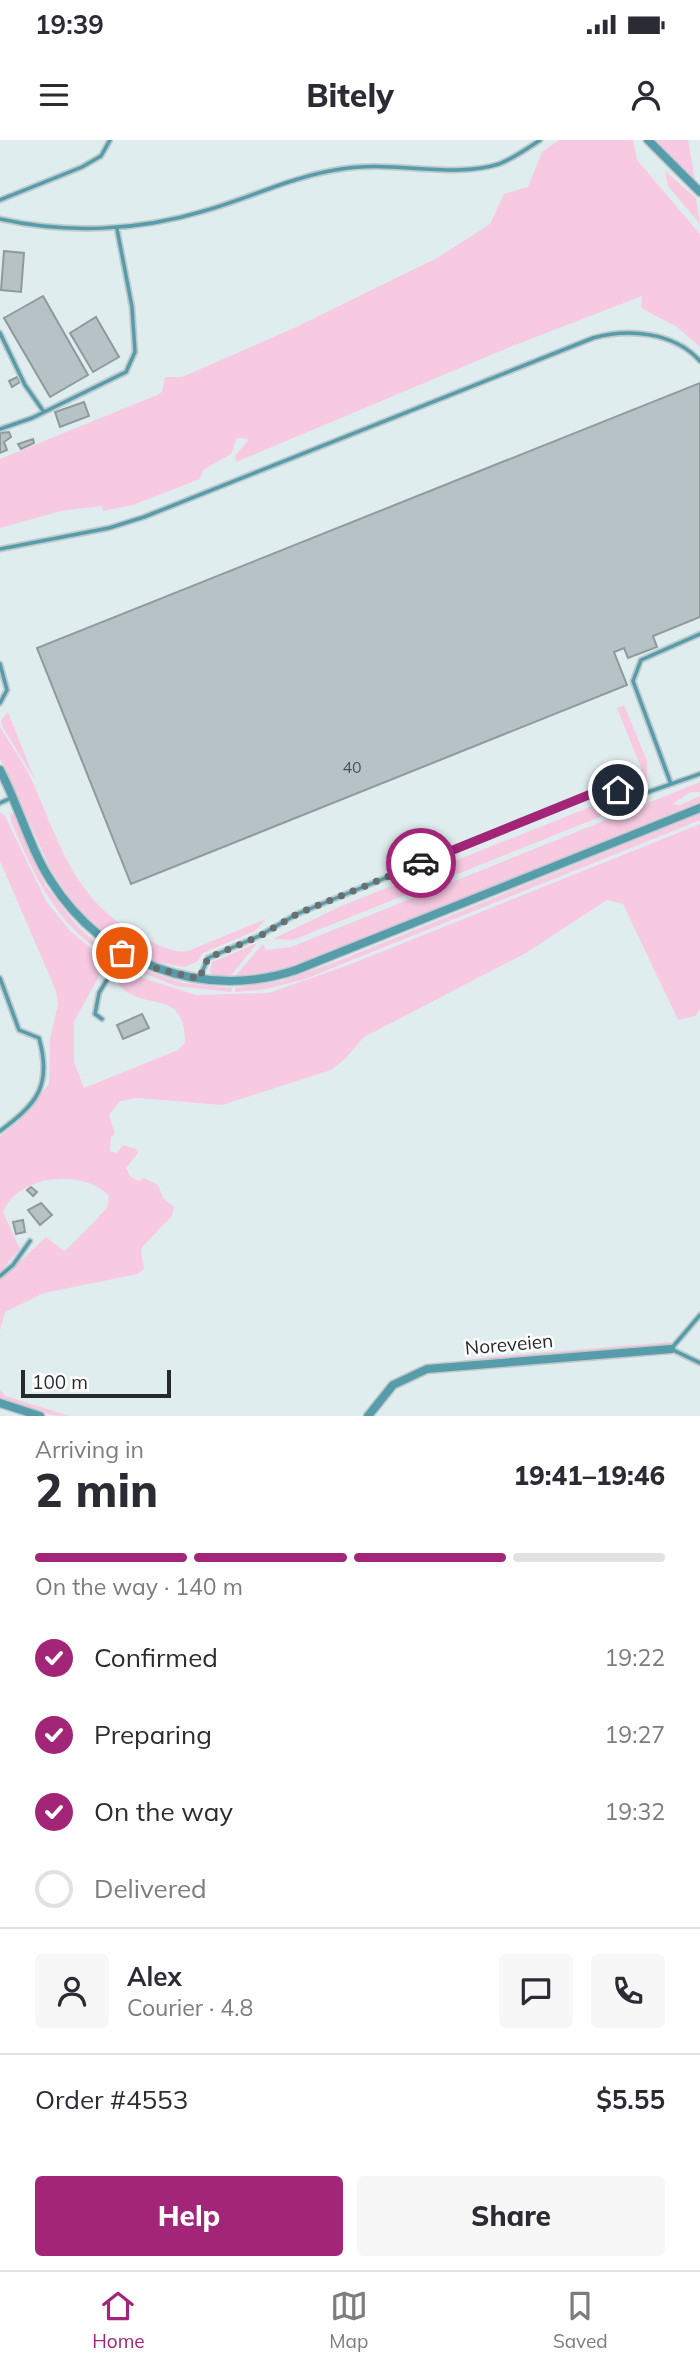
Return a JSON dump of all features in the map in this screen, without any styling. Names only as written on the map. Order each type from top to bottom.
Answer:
[{"type":"street","points":[[648,140],[700,192]]},
{"type":"street","points":[[0,770],[51,882],[83,922],[122,953],[155,968],[199,979],[233,982],[279,976],[700,808]]},
{"type":"street","name":"Noreveien","points":[[368,1416],[387,1390],[398,1381],[427,1369],[671,1349]]},
{"type":"street","points":[[0,1403],[40,1416]]},
{"type":"lane","points":[[0,200],[82,167],[101,156],[110,140]]},
{"type":"lane","points":[[0,219],[39,226],[117,228],[204,211],[287,182],[342,168],[377,165],[483,167],[500,163],[540,140]]},
{"type":"lane","points":[[0,429],[44,412],[126,372],[135,352],[132,307],[117,228]]},
{"type":"lane","points":[[0,549],[109,528],[144,517],[616,331],[644,333],[669,341],[693,353],[700,361]]},
{"type":"lane","points":[[0,333],[25,384],[44,412]]},
{"type":"lane","points":[[671,784],[633,681],[634,673],[640,660],[700,634]]},
{"type":"lane","points":[[0,665],[7,690],[0,703]]},
{"type":"lane","points":[[199,979],[208,958],[260,936],[305,910],[608,788],[634,797],[700,774]]},
{"type":"lane","points":[[0,803],[13,798]]},
{"type":"lane","points":[[102,1019],[95,1014],[95,1004],[122,953]]},
{"type":"lane","points":[[0,978],[19,1030],[39,1038],[46,1063],[42,1089],[30,1105],[0,1131]]},
{"type":"lane","points":[[0,1276],[13,1265],[30,1241]]},
{"type":"lane","points":[[700,1315],[671,1349],[700,1363]]},
{"type":"shaded area","points":[[559,140],[633,140],[637,160],[700,234],[700,347],[677,327],[641,308],[642,296],[515,345],[236,462],[235,456],[249,439],[237,438],[231,454],[203,470],[200,479],[133,505],[103,511],[102,506],[61,511],[0,528],[0,459],[157,395],[162,392],[165,377],[182,377],[292,329],[439,257],[490,224],[504,194],[528,187],[542,152]]},
{"type":"shaded area","points":[[654,140],[688,140],[695,180]]},
{"type":"shaded area","points":[[665,171],[696,198],[700,224],[668,186]]},
{"type":"shaded area","points":[[624,705],[647,761],[647,783],[636,785],[627,781],[642,770],[617,708]]},
{"type":"shaded area","points":[[8,712],[35,780],[2,726],[1,720]]},
{"type":"shaded area","points":[[0,727],[22,761],[73,871],[101,907],[120,923],[170,950],[188,951],[266,919],[255,931],[203,953],[198,961],[185,967],[150,961],[113,940],[76,907],[52,872],[0,759]]},
{"type":"shaded area","points":[[700,782],[700,792],[691,792],[672,804],[680,805],[700,796],[700,802],[317,957],[274,971],[235,976],[263,944],[266,950],[291,947]]},
{"type":"shaded area","points":[[605,801],[622,808],[293,940],[273,939],[339,907]]},
{"type":"shaded area","points":[[0,812],[5,816],[46,901],[71,932],[107,961],[74,1022],[74,1062],[84,1088],[178,1050],[185,1042],[183,1024],[177,1012],[169,1006],[126,991],[116,981],[121,971],[196,995],[269,993],[351,964],[700,824],[700,1009],[695,1016],[678,1020],[623,904],[607,900],[526,953],[364,1037],[345,1059],[331,1070],[222,1105],[137,1098],[120,1101],[109,1115],[115,1134],[111,1137],[110,1151],[117,1153],[123,1145],[136,1149],[138,1153],[126,1168],[131,1177],[139,1181],[144,1178],[158,1185],[163,1198],[174,1207],[172,1216],[143,1246],[141,1251],[144,1269],[138,1274],[44,1293],[5,1312],[0,1330],[0,1280],[46,1237],[64,1251],[105,1210],[109,1196],[84,1181],[68,1179],[36,1183],[22,1190],[3,1212],[20,1249],[0,1272],[0,1136],[17,1123],[49,1084],[50,1039],[58,1004],[56,991],[0,861]]},
{"type":"shaded area","points":[[10,813],[14,815],[46,886],[75,923],[105,953],[77,932],[54,905],[28,860],[12,825]]},
{"type":"shaded area","points":[[700,814],[700,820],[305,979],[266,989],[235,992],[235,988],[282,981],[338,961]]},
{"type":"shaded area","points":[[257,943],[230,977],[214,976],[210,972],[212,962]]},
{"type":"shaded area","points":[[128,967],[183,983],[232,988],[231,992],[176,986]]},
{"type":"shaded area","points":[[670,1342],[670,1347],[498,1358],[417,1370],[384,1391],[362,1416],[388,1383],[418,1367],[488,1357]]},
{"type":"shaded area","points":[[0,1390],[6,1396],[69,1416],[42,1413],[17,1406],[0,1399]]},
{"type":"building","points":[[4,251],[24,253],[21,292],[1,290]]},
{"type":"building","points":[[43,296],[88,375],[50,397],[4,318]]},
{"type":"building","points":[[96,317],[119,357],[93,372],[70,333]]},
{"type":"building","points":[[17,377],[20,382],[12,387],[9,381]]},
{"type":"building","points":[[700,383],[700,617],[653,636],[657,647],[628,658],[624,648],[614,652],[627,685],[131,884],[37,648]]},
{"type":"building","points":[[84,402],[89,416],[60,427],[55,412]]},
{"type":"building","points":[[9,432],[11,437],[4,442],[7,450],[0,453],[0,433]]},
{"type":"building","points":[[33,439],[34,443],[21,449],[18,444]]},
{"type":"building","points":[[142,1014],[149,1028],[123,1039],[117,1025]]},
{"type":"building","points":[[31,1187],[37,1192],[33,1196],[27,1190]]},
{"type":"building","points":[[41,1203],[52,1215],[40,1225],[28,1210]]},
{"type":"building","points":[[23,1220],[25,1232],[16,1234],[13,1222]]},
{"type":"way so far","points":[[122,953],[155,968],[199,979],[201,968],[208,958],[260,936],[297,914],[421,863]]},
{"type":"route","points":[[421,863],[591,794],[608,788],[618,790]]}]
